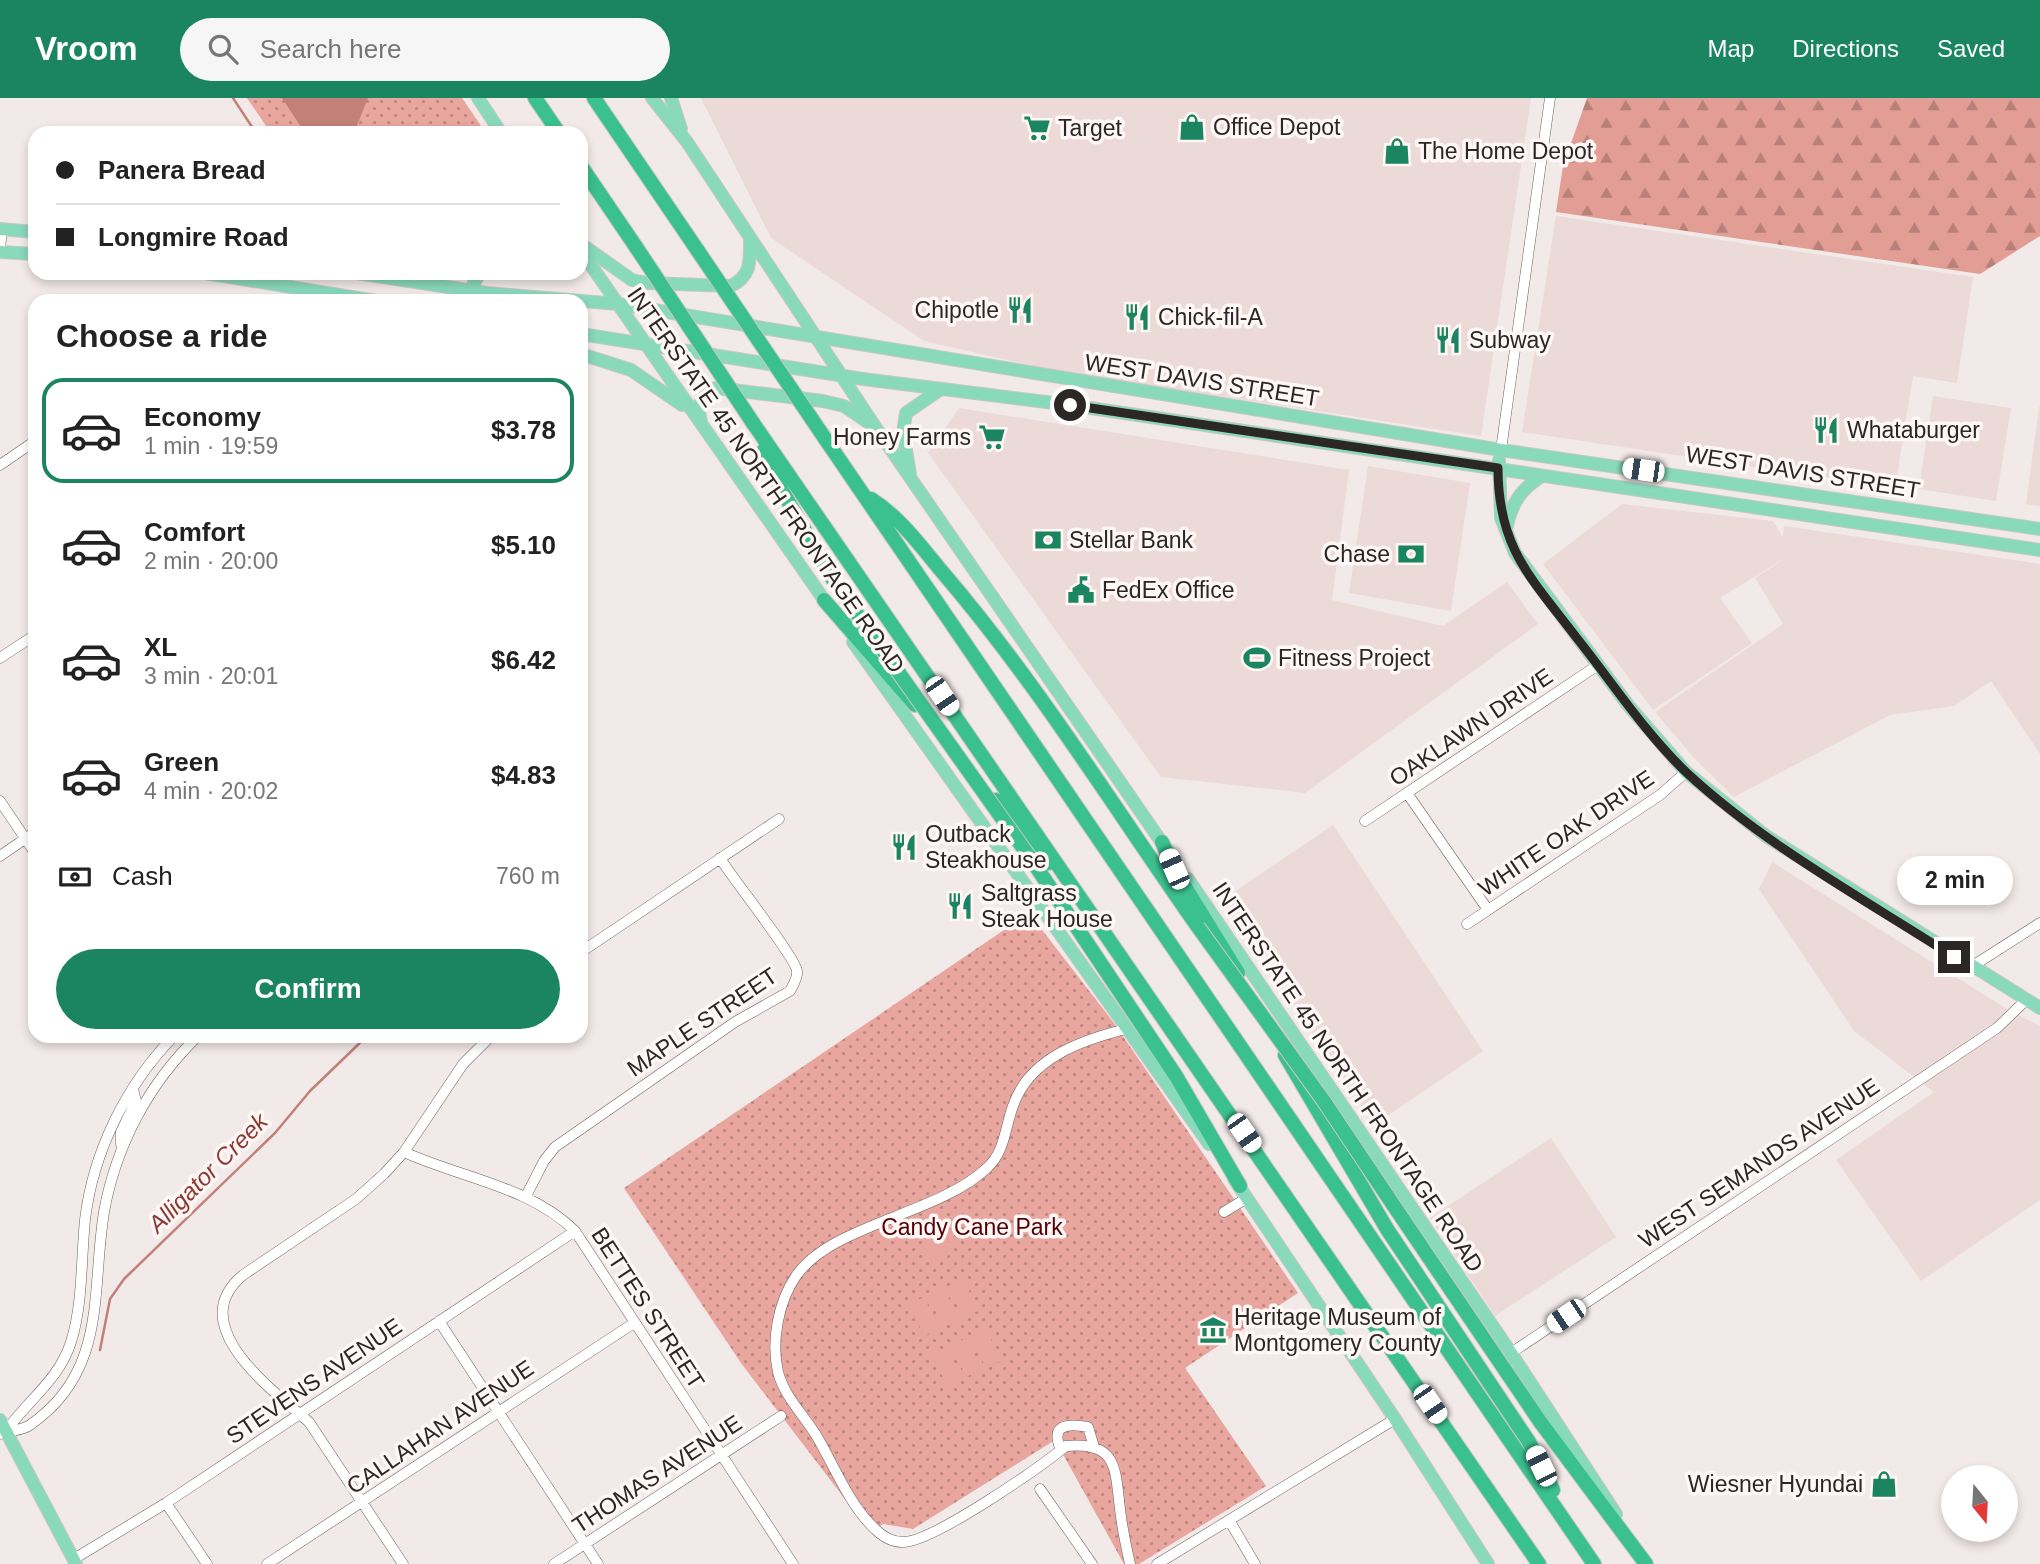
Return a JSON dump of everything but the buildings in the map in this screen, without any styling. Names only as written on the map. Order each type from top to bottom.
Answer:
[{"type":"highway","points":[[536,98],[554,126]]},
{"type":"highway","points":[[594,98],[1594,1564]]},
{"type":"highway","points":[[588,176],[753,423],[1539,1564]]},
{"type":"highway","points":[[753,423],[780,487],[835,583],[1031,859],[1169,1064],[1243,1192]]},
{"type":"highway","points":[[865,496],[892,512],[1015,665],[1323,1100],[1541,1423],[1647,1564]]},
{"type":"highway","points":[[824,600],[981,781],[1139,981]]},
{"type":"highway","points":[[1162,842],[1174,869],[1211,926],[1387,1229],[1529,1442],[1577,1538]]},
{"type":"main road","points":[[478,98],[496,126]]},
{"type":"main road","name":"INTERSTATE 45 NORTH FRONTAGE ROAD","points":[[652,98],[687,142],[910,478],[1511,1353],[1647,1564]]},
{"type":"main road","points":[[671,98],[687,142]]},
{"type":"main road","points":[[1,229],[28,231]]},
{"type":"main road","points":[[588,249],[632,280],[646,283],[731,286],[742,280],[750,268],[750,240]]},
{"type":"main road","points":[[0,250],[28,253]]},
{"type":"main road","name":"INTERSTATE 45 NORTH FRONTAGE ROAD","points":[[588,261],[702,427],[1243,1192],[1488,1564]]},
{"type":"main road","points":[[259,280],[337,294]]},
{"type":"main road","name":"WEST DAVIS STREET","points":[[389,280],[454,294]]},
{"type":"main road","name":"WEST DAVIS STREET","points":[[588,303],[618,304],[1501,450],[2040,529]]},
{"type":"main road","name":"WEST DAVIS STREET","points":[[588,335],[938,391],[1070,405],[2040,550]]},
{"type":"main road","points":[[588,356],[631,370],[653,382],[693,414]]},
{"type":"main road","points":[[702,427],[698,406],[705,396],[716,388],[823,401],[844,407],[876,428]]},
{"type":"main road","points":[[910,478],[903,433],[906,413],[938,391]]},
{"type":"main road","points":[[1501,450],[1498,493],[1506,534],[1524,569],[1686,772],[1766,836],[2040,1008]]},
{"type":"main road","points":[[1506,534],[1514,502],[1521,491],[1542,476]]},
{"type":"main road","points":[[1892,528],[1918,524],[1995,535],[2005,532],[2010,525]]},
{"type":"main road","points":[[2,1429],[75,1562]]},
{"type":"street","points":[[1501,450],[1550,98]]},
{"type":"street","points":[[0,250],[1,229]]},
{"type":"street","points":[[0,465],[28,446]]},
{"type":"street","points":[[0,658],[28,640]]},
{"type":"street","name":"OAKLAWN DRIVE","points":[[1366,821],[1598,665]]},
{"type":"street","name":"WHITE OAK DRIVE","points":[[1467,924],[1660,795],[1686,772]]},
{"type":"street","points":[[1407,793],[1488,910]]},
{"type":"street","points":[[0,801],[28,842]]},
{"type":"street","points":[[588,947],[779,819]]},
{"type":"street","points":[[0,856],[26,839]]},
{"type":"street","name":"MAPLE STREET","points":[[526,1196],[544,1161],[555,1147],[735,1022],[790,991],[797,970],[792,956],[764,923],[720,858]]},
{"type":"street","points":[[1971,967],[2040,923]]},
{"type":"street","name":"WEST SEMANDS AVENUE","points":[[1511,1353],[1997,1028],[2025,1001]]},
{"type":"street","points":[[1126,1029],[1066,1048],[1036,1071],[1014,1102],[996,1160],[982,1174],[912,1212],[841,1240],[817,1255],[790,1285],[777,1325],[777,1369],[783,1390],[816,1435],[861,1512],[888,1539],[904,1542],[930,1535],[1066,1446],[1086,1444],[1107,1454],[1117,1472],[1122,1525],[1130,1564]]},
{"type":"street","points":[[2,1429],[54,1378],[69,1349],[77,1309],[85,1226],[98,1162],[133,1089],[168,1043]]},
{"type":"street","points":[[121,1148],[142,1107],[165,1073],[192,1043]]},
{"type":"street","points":[[403,1564],[309,1422],[288,1407],[230,1343],[221,1320],[225,1296],[243,1275],[356,1199],[404,1152],[463,1064],[484,1043]]},
{"type":"street","points":[[151,1062],[165,1073]]},
{"type":"street","points":[[2,1429],[27,1427],[41,1416],[61,1396],[84,1359],[96,1303],[103,1227],[121,1148],[121,1132],[136,1101],[133,1089]]},
{"type":"street","name":"BETTES STREET","points":[[404,1152],[436,1167],[526,1196],[549,1209],[575,1231],[793,1564]]},
{"type":"street","points":[[1224,1212],[1243,1192]]},
{"type":"street","points":[[85,1226],[103,1227]]},
{"type":"street","name":"STEVENS AVENUE","points":[[75,1562],[575,1231]]},
{"type":"street","points":[[439,1321],[598,1564]]},
{"type":"street","name":"CALLAHAN AVENUE","points":[[267,1564],[634,1323]]},
{"type":"street","name":"THOMAS AVENUE","points":[[554,1564],[781,1416]]},
{"type":"street","points":[[1157,1564],[1395,1419]]},
{"type":"street","points":[[1061,1450],[1057,1432],[1062,1428],[1079,1425],[1088,1427],[1094,1447]]},
{"type":"street","points":[[1040,1489],[1091,1564]]},
{"type":"street","points":[[166,1503],[207,1564]]},
{"type":"street","points":[[1229,1520],[1255,1564]]},
{"type":"shaded area","points":[[282,98],[368,98],[357,126],[300,126]]},
{"type":"shaded area","points":[[701,98],[1531,98],[1481,436],[1055,371],[924,341],[771,238]]},
{"type":"shaded area","points":[[1556,216],[1973,277],[1957,383],[1913,376],[1895,488],[1522,432]]},
{"type":"shaded area","points":[[1933,396],[2011,408],[1996,501],[1919,489]]},
{"type":"shaded area","points":[[2040,407],[2040,506],[2026,504]]},
{"type":"shaded area","points":[[959,408],[1349,470],[1332,600],[1443,626],[1507,582],[1538,624],[1305,793],[1161,777],[928,453]]},
{"type":"shaded area","points":[[1368,466],[1470,483],[1451,611],[1349,593]]},
{"type":"shaded area","points":[[1622,504],[1773,521],[1783,537],[1784,526],[2040,564],[2040,754],[1991,681],[1954,706],[1890,715],[1734,797],[1694,758],[1655,712],[1783,624],[1755,578],[1793,553],[1720,598],[1752,643],[1653,710],[1543,564]]},
{"type":"shaded area","points":[[1333,825],[1483,1051],[1374,1125],[1222,900]]},
{"type":"shaded area","points":[[1772,862],[2007,1009],[2040,1026],[2040,1200],[1921,1281],[1836,1160],[1934,1092],[1854,1031],[1759,889]]},
{"type":"shaded area","points":[[1551,1138],[1616,1237],[1495,1316],[1430,1218]]},
{"type":"green space","points":[[247,98],[462,98],[481,126],[266,126]]},
{"type":"green space","points":[[1587,98],[2040,98],[2040,236],[1980,274],[1556,212],[1563,166]]},
{"type":"green space","name":"Candy Cane Park","points":[[1029,913],[1114,1023],[1298,1293],[1185,1368],[1266,1486],[1139,1564],[1124,1564],[1055,1440],[913,1529],[883,1524],[870,1532],[741,1363],[624,1188]]},
{"type":"green space","points":[[936,1215],[955,1252],[933,1264],[914,1227]]},
{"type":"green space","points":[[964,1279],[978,1311],[963,1318],[948,1286]]},
{"type":"green space","points":[[944,1288],[959,1320],[943,1327],[928,1295]]},
{"type":"green space","points":[[924,1297],[939,1329],[924,1336],[909,1304]]},
{"type":"green space","points":[[986,1329],[1001,1361],[986,1368],[971,1336]]},
{"type":"green space","points":[[967,1338],[981,1370],[966,1377],[951,1345]]},
{"type":"green space","points":[[947,1347],[962,1379],[947,1386],[932,1354]]},
{"type":"waterway","name":"Alligator Creek","points":[[233,98],[251,126]]},
{"type":"waterway","name":"Alligator Creek","points":[[100,1350],[110,1299],[124,1279],[275,1133],[310,1091],[360,1043]]},
{"type":"place","name":"Office Depot","points":[[1192,127]]},
{"type":"place","name":"Target","points":[[1037,128]]},
{"type":"place","name":"The Home Depot","points":[[1397,151]]},
{"type":"place","name":"Chipotle","points":[[1020,310]]},
{"type":"place","name":"Chick-fil-A","points":[[1137,317]]},
{"type":"place","name":"Subway","points":[[1448,340]]},
{"type":"place","name":"Whataburger","points":[[1826,430]]},
{"type":"place","name":"Honey Farms","points":[[992,437]]},
{"type":"place","name":"Stellar Bank","points":[[1048,540]]},
{"type":"place","name":"Chase","points":[[1411,554]]},
{"type":"place","name":"FedEx Office","points":[[1081,590]]},
{"type":"place","name":"Fitness Project","points":[[1257,658]]},
{"type":"place","name":"Outback Steakhouse","points":[[904,847]]},
{"type":"place","name":"Saltgrass Steak House","points":[[960,906]]},
{"type":"place","name":"Heritage Museum of Montgomery County","points":[[1213,1330]]},
{"type":"place","name":"Wiesner Hyundai","points":[[1884,1484]]},
{"type":"route","points":[[1070,405],[1498,468],[1501,518],[1524,569],[1628,705],[1686,772],[1766,836],[1954,957]]}]
